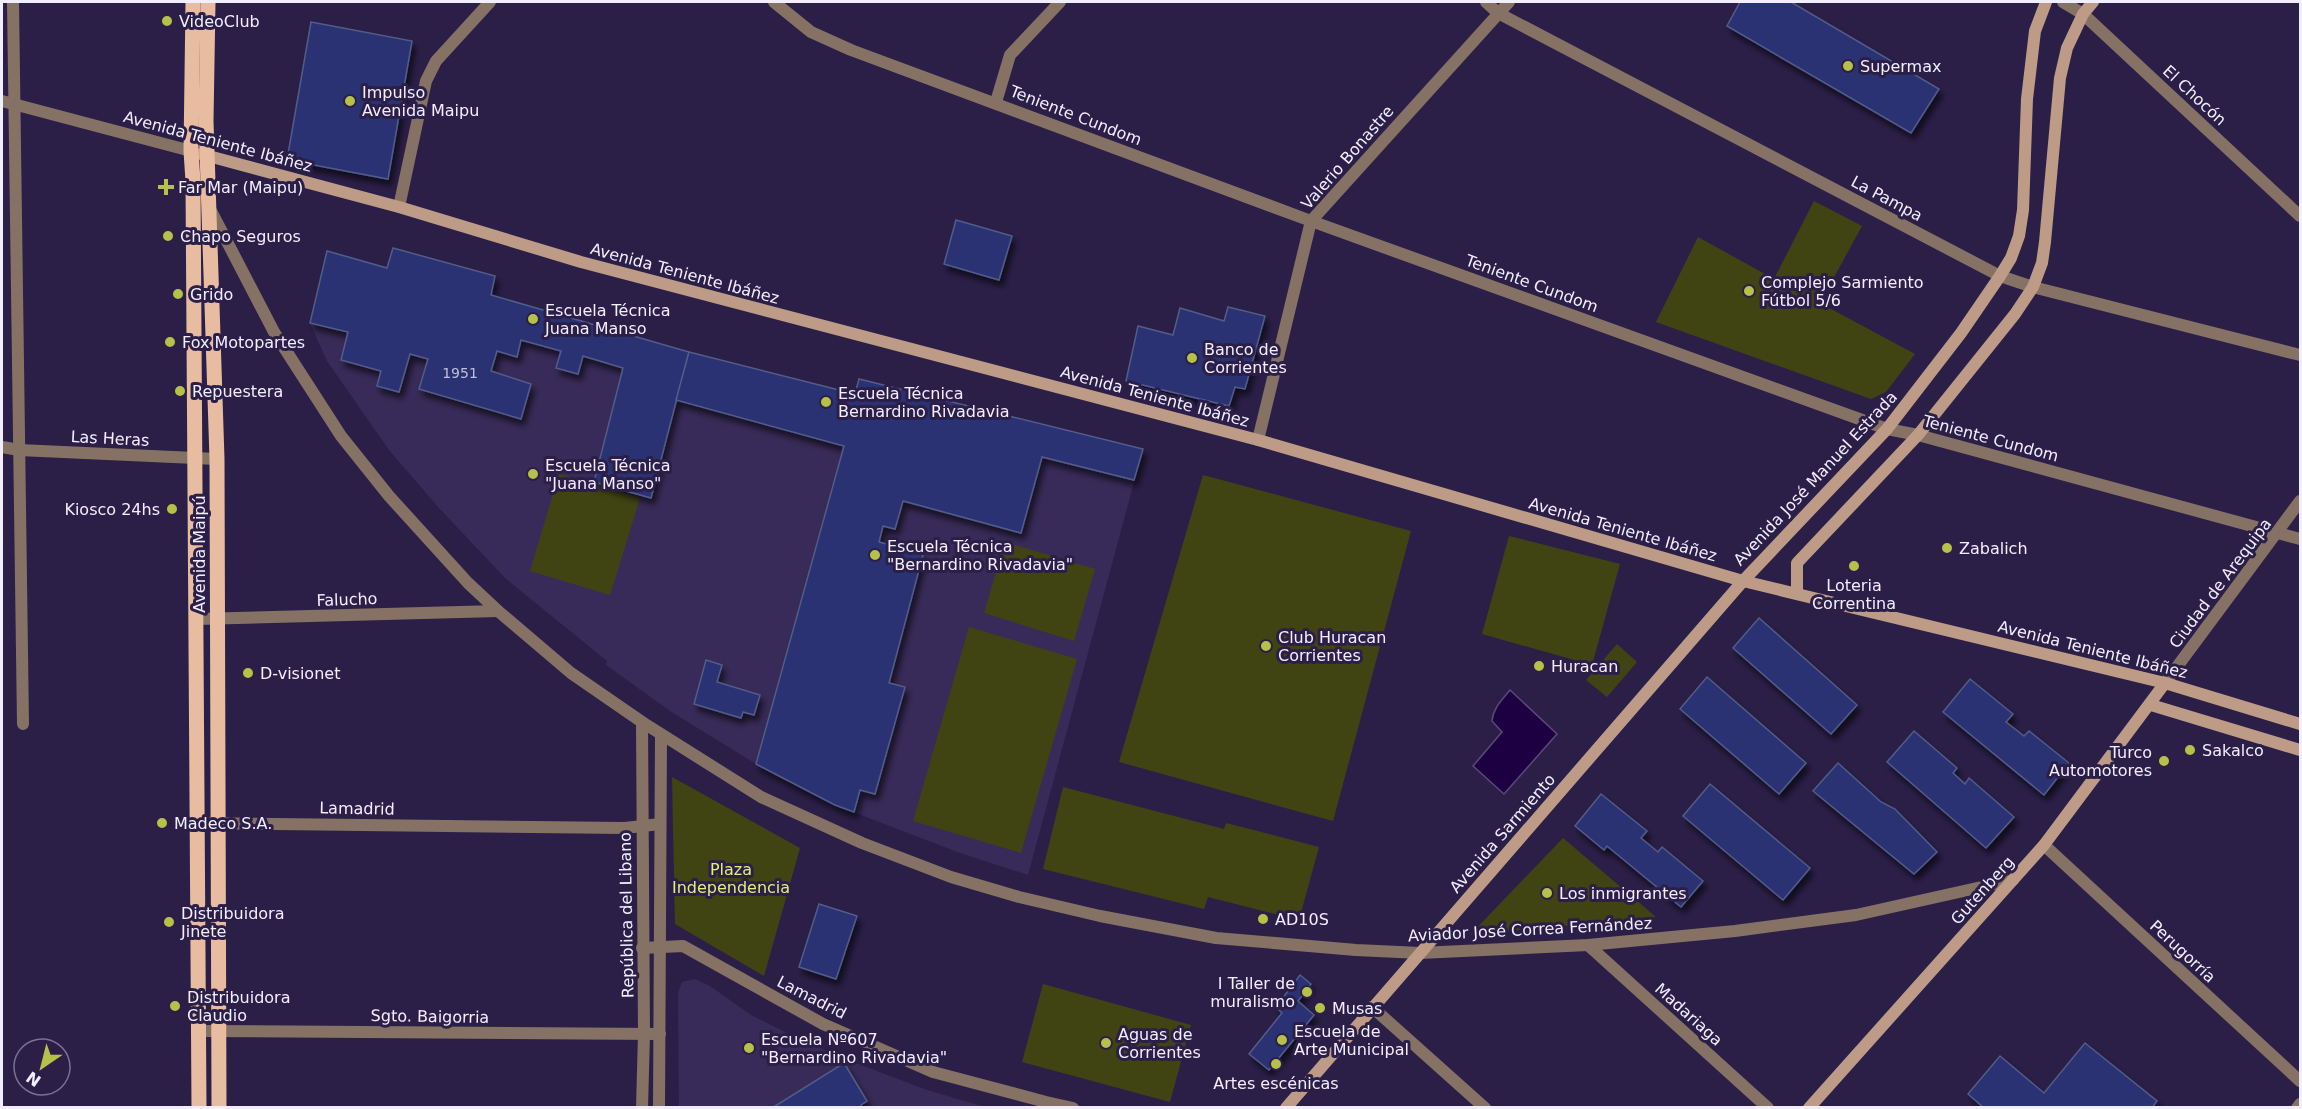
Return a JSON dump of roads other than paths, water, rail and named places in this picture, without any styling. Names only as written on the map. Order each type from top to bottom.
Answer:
[{"type":"main road","name":"Avenida Maipú","points":[[193,2],[191,151],[196,459],[199,1107]]},
{"type":"main road","name":"Avenida Maipú","points":[[208,2],[207,156],[217,459],[219,1107]]},
{"type":"main road","name":"Avenida José Manuel Estrada","points":[[1743,581],[1887,429],[1961,333],[2011,258],[2019,236],[2023,210],[2027,99],[2035,31],[2046,2]]},
{"type":"main road","points":[[1797,593],[1797,563],[1918,435],[2015,314],[2033,287],[2042,263],[2045,242],[2060,78],[2067,48],[2084,14],[2093,2]]},
{"type":"main road","name":"Avenida Teniente Ibáñez","points":[[191,151],[399,207],[581,262],[1258,440],[1743,581],[2165,683],[2301,724]]},
{"type":"main road","name":"Avenida Sarmiento","points":[[1286,1107],[1743,581]]},
{"type":"main road","name":"Gutenberg","points":[[1809,1107],[2044,845],[2151,705],[2165,683]]},
{"type":"main road","points":[[2151,705],[2301,750]]},
{"type":"street","points":[[12,2],[8,103],[20,450],[23,724]]},
{"type":"street","points":[[399,207],[426,81],[436,61],[490,2]]},
{"type":"street","name":"Teniente Cundom","points":[[774,2],[811,32],[851,50],[1887,429],[1918,435],[2301,539]]},
{"type":"street","points":[[996,102],[1010,55],[1060,2]]},
{"type":"street","name":"La Pampa","points":[[1486,2],[1498,13],[2000,276],[2033,287],[2301,355]]},
{"type":"street","name":"Valerio Bonastre","points":[[1258,440],[1311,220],[1509,2]]},
{"type":"street","name":"El Chocón","points":[[2064,2],[2084,14],[2301,216]]},
{"type":"street","name":"Avenida Teniente Ibáñez","points":[[8,103],[191,151]]},
{"type":"street","name":"Aviador José Correa Fernández","points":[[191,151],[200,187],[274,332],[341,436],[388,496],[468,583],[572,673],[661,735],[761,797],[862,843],[951,877],[1019,897],[1100,916],[1216,938],[1420,953],[1588,945],[1735,931],[1856,915],[2013,880]]},
{"type":"street","name":"Las Heras","points":[[2,447],[20,450],[217,459]]},
{"type":"street","name":"Ciudad de Arequipa","points":[[2165,683],[2301,501]]},
{"type":"street","name":"Falucho","points":[[197,619],[498,611]]},
{"type":"street","name":"República del Libano","points":[[642,722],[644,1034],[642,1107]]},
{"type":"street","name":"República del Libano","points":[[659,1107],[661,735]]},
{"type":"street","name":"Lamadrid","points":[[198,824],[625,828],[660,824]]},
{"type":"street","name":"Perugorría","points":[[2044,845],[2301,1081]]},
{"type":"street","name":"Madariaga","points":[[1588,945],[1768,1107]]},
{"type":"street","name":"Lamadrid","points":[[642,948],[683,946],[823,1024],[933,1072],[1072,1107]]},
{"type":"street","points":[[1372,1007],[1485,1107]]},
{"type":"street","name":"Sgto. Baigorria","points":[[199,1031],[660,1034]]},
{"type":"street","points":[[2297,1107],[2301,1104]]},
{"type":"place","name":"VideoClub","points":[[167,21]]},
{"type":"place","name":"Supermax","points":[[1848,66]]},
{"type":"place","name":"Impulso Avenida Maipu","points":[[350,101]]},
{"type":"place","name":"Far Mar (Maipu)","points":[[166,187]]},
{"type":"place","name":"Chapo Seguros","points":[[168,236]]},
{"type":"place","name":"Complejo Sarmiento Fútbol 5/6","points":[[1749,291]]},
{"type":"place","name":"Grido","points":[[178,294]]},
{"type":"place","name":"Escuela Técnica Juana Manso","points":[[533,319]]},
{"type":"place","name":"Fox Motopartes","points":[[170,342]]},
{"type":"place","name":"Banco de Corrientes","points":[[1192,358]]},
{"type":"place","name":"Repuestera","points":[[180,391]]},
{"type":"place","name":"Escuela Técnica Bernardino Rivadavia","points":[[826,402]]},
{"type":"place","name":"Escuela Técnica \"Juana Manso\"","points":[[533,474]]},
{"type":"place","name":"Kiosco 24hs","points":[[172,509]]},
{"type":"place","name":"Zabalich","points":[[1947,548]]},
{"type":"place","name":"Escuela Técnica \"Bernardino Rivadavia\"","points":[[875,555]]},
{"type":"place","name":"Loteria Correntina","points":[[1854,566]]},
{"type":"place","name":"Club Huracan Corrientes","points":[[1266,646]]},
{"type":"place","name":"Huracan","points":[[1539,666]]},
{"type":"place","name":"D-visionet","points":[[248,673]]},
{"type":"place","name":"Sakalco","points":[[2190,750]]},
{"type":"place","name":"Turco Automotores","points":[[2164,761]]},
{"type":"place","name":"Madeco S.A.","points":[[162,823]]},
{"type":"place","name":"Los inmigrantes","points":[[1547,893]]},
{"type":"place","name":"AD10S","points":[[1263,919]]},
{"type":"place","name":"Distribuidora Jinete","points":[[169,922]]},
{"type":"place","name":"I Taller de muralismo","points":[[1307,992]]},
{"type":"place","name":"Distribuidora Claudio","points":[[175,1006]]},
{"type":"place","name":"Musas","points":[[1320,1008]]},
{"type":"place","name":"Escuela de Arte Municipal","points":[[1282,1040]]},
{"type":"place","name":"Aguas de Corrientes","points":[[1106,1043]]},
{"type":"place","name":"Escuela Nº607 \"Bernardino Rivadavia\"","points":[[749,1048]]},
{"type":"place","name":"Artes escénicas","points":[[1276,1064]]},
{"type":"park label","name":"Plaza Independencia","points":[[731,878]]}]
